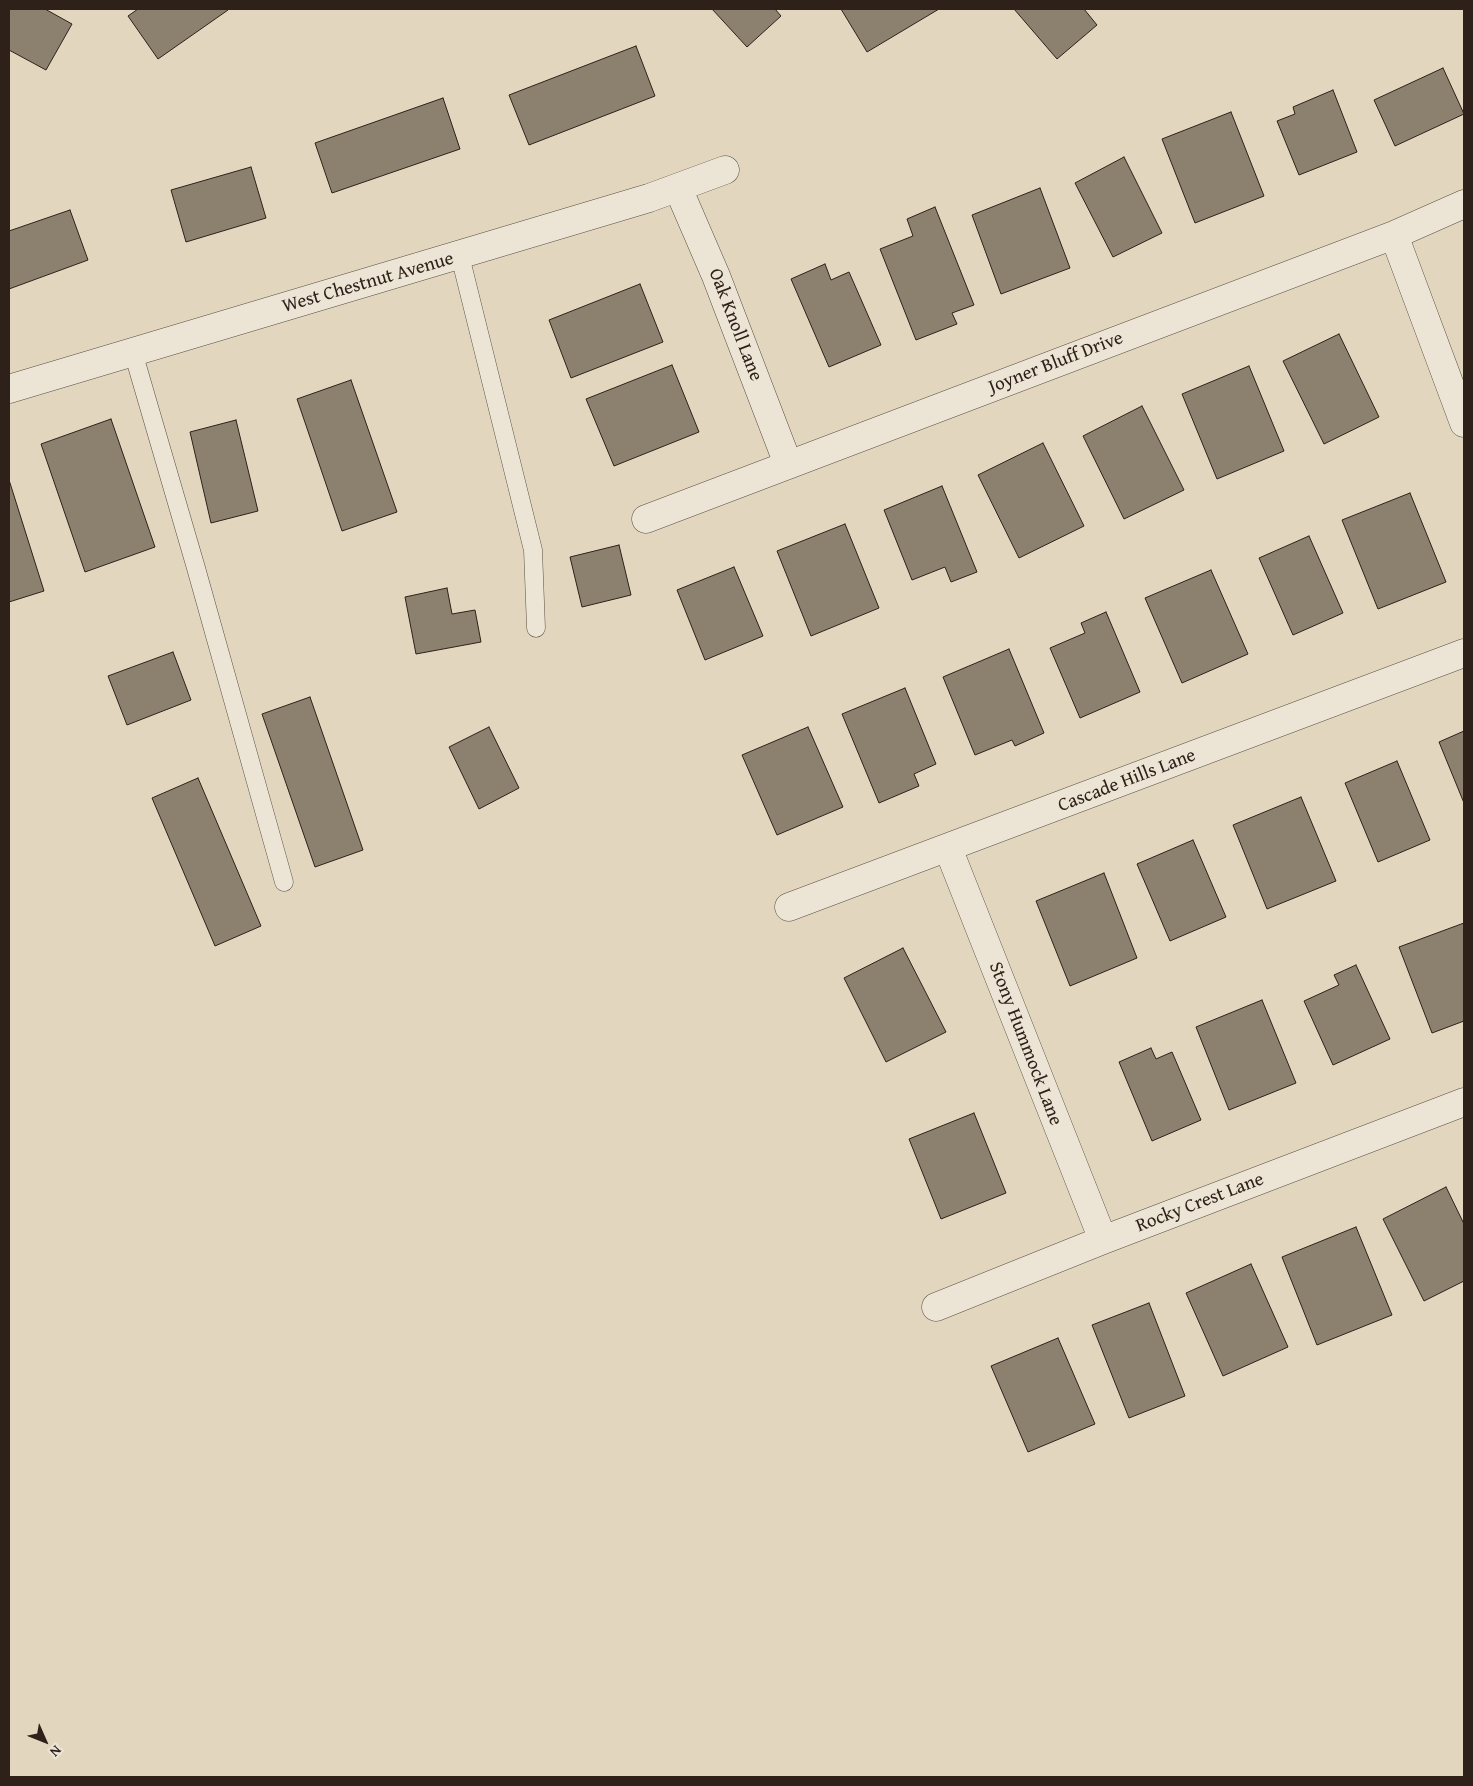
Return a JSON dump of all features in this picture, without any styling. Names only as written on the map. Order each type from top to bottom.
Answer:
[{"type":"street","name":"West Chestnut Avenue","points":[[9,389],[460,256],[649,198],[725,170]]},
{"type":"street","name":"Oak Knoll Lane","points":[[678,188],[716,276],[788,464]]},
{"type":"street","name":"Joyner Bluff Drive","points":[[646,518],[1394,235],[1464,204]]},
{"type":"street","points":[[1394,235],[1464,423]]},
{"type":"street","name":"Cascade Hills Lane","points":[[789,907],[1464,653]]},
{"type":"street","name":"Stony Hummock Lane","points":[[948,848],[1103,1240]]},
{"type":"street","name":"Rocky Crest Lane","points":[[936,1307],[1103,1240],[1464,1102]]},
{"type":"lane","points":[[460,256],[533,550],[536,628]]},
{"type":"lane","points":[[132,352],[196,568],[284,882]]},
{"type":"building","points":[[9,9],[45,9],[72,24],[46,70],[9,50]]},
{"type":"building","points":[[138,9],[228,10],[158,59],[128,16]]},
{"type":"building","points":[[712,9],[775,9],[781,16],[747,47]]},
{"type":"building","points":[[841,9],[939,9],[867,52]]},
{"type":"building","points":[[1014,9],[1084,9],[1097,25],[1057,59]]},
{"type":"building","points":[[636,46],[655,96],[529,145],[509,95]]},
{"type":"building","points":[[1443,68],[1464,114],[1395,146],[1374,100]]},
{"type":"building","points":[[1333,90],[1357,152],[1299,175],[1277,121],[1295,114],[1293,107]]},
{"type":"building","points":[[443,98],[460,149],[332,193],[315,143]]},
{"type":"building","points":[[1231,112],[1264,196],[1195,223],[1162,139]]},
{"type":"building","points":[[1124,157],[1162,233],[1113,257],[1075,183]]},
{"type":"building","points":[[251,167],[266,218],[186,242],[171,190]]},
{"type":"building","points":[[1040,188],[1070,268],[1001,294],[972,215]]},
{"type":"building","points":[[935,207],[974,305],[952,313],[957,324],[916,340],[880,249],[913,236],[907,219]]},
{"type":"building","points":[[70,210],[88,260],[9,289],[9,231]]},
{"type":"building","points":[[825,264],[831,280],[849,272],[881,345],[829,367],[791,279]]},
{"type":"building","points":[[640,284],[663,342],[571,378],[549,320]]},
{"type":"building","points":[[1339,334],[1379,417],[1324,444],[1283,361]]},
{"type":"building","points":[[672,365],[699,432],[614,466],[586,399]]},
{"type":"building","points":[[1249,366],[1284,451],[1217,479],[1182,394]]},
{"type":"building","points":[[351,380],[397,512],[342,531],[297,399]]},
{"type":"building","points":[[1142,406],[1184,490],[1124,519],[1083,436]]},
{"type":"building","points":[[111,419],[155,547],[85,572],[41,444]]},
{"type":"building","points":[[236,420],[258,511],[211,523],[190,432]]},
{"type":"building","points":[[1043,443],[1084,526],[1019,558],[978,475]]},
{"type":"building","points":[[9,484],[44,591],[9,602]]},
{"type":"building","points":[[942,486],[977,572],[951,582],[945,567],[912,580],[884,510]]},
{"type":"building","points":[[1410,493],[1446,582],[1378,609],[1342,520]]},
{"type":"building","points":[[845,524],[879,608],[811,636],[777,551]]},
{"type":"building","points":[[1309,536],[1343,613],[1293,635],[1259,558]]},
{"type":"building","points":[[619,545],[631,595],[582,607],[570,557]]},
{"type":"building","points":[[734,567],[763,636],[705,660],[677,590]]},
{"type":"building","points":[[1211,570],[1248,654],[1182,683],[1145,598]]},
{"type":"building","points":[[447,588],[452,614],[475,610],[481,642],[416,654],[405,597]]},
{"type":"building","points":[[1106,612],[1140,692],[1080,718],[1050,648],[1085,633],[1081,623]]},
{"type":"building","points":[[1009,649],[1044,733],[1015,746],[1012,740],[975,755],[943,677]]},
{"type":"building","points":[[173,652],[191,700],[127,725],[108,676]]},
{"type":"building","points":[[905,688],[936,764],[914,774],[919,786],[879,803],[842,714]]},
{"type":"building","points":[[310,697],[363,850],[315,867],[262,714]]},
{"type":"building","points":[[489,727],[519,788],[479,809],[449,747]]},
{"type":"building","points":[[808,727],[843,807],[777,835],[742,755]]},
{"type":"building","points":[[1464,731],[1464,803],[1439,742]]},
{"type":"building","points":[[1397,761],[1430,840],[1378,862],[1345,783]]},
{"type":"building","points":[[198,778],[261,926],[215,946],[152,798]]},
{"type":"building","points":[[1301,797],[1336,881],[1267,909],[1233,825]]},
{"type":"building","points":[[1193,840],[1226,917],[1170,941],[1137,864]]},
{"type":"building","points":[[1104,873],[1137,958],[1070,986],[1036,901]]},
{"type":"building","points":[[1464,923],[1464,1021],[1432,1033],[1399,947]]},
{"type":"building","points":[[903,948],[946,1032],[886,1062],[844,978]]},
{"type":"building","points":[[1356,965],[1390,1039],[1333,1065],[1304,1001],[1339,985],[1334,975]]},
{"type":"building","points":[[1262,1000],[1296,1083],[1229,1110],[1196,1027]]},
{"type":"building","points":[[1151,1048],[1156,1059],[1172,1052],[1201,1120],[1152,1141],[1119,1062]]},
{"type":"building","points":[[974,1113],[1006,1193],[941,1219],[909,1139]]},
{"type":"building","points":[[1446,1187],[1464,1224],[1464,1281],[1424,1301],[1383,1219]]},
{"type":"building","points":[[1356,1227],[1392,1315],[1317,1345],[1282,1257]]},
{"type":"building","points":[[1251,1264],[1288,1347],[1223,1376],[1186,1293]]},
{"type":"building","points":[[1149,1303],[1185,1396],[1129,1418],[1092,1325]]},
{"type":"building","points":[[1058,1338],[1095,1424],[1028,1452],[991,1366]]}]
